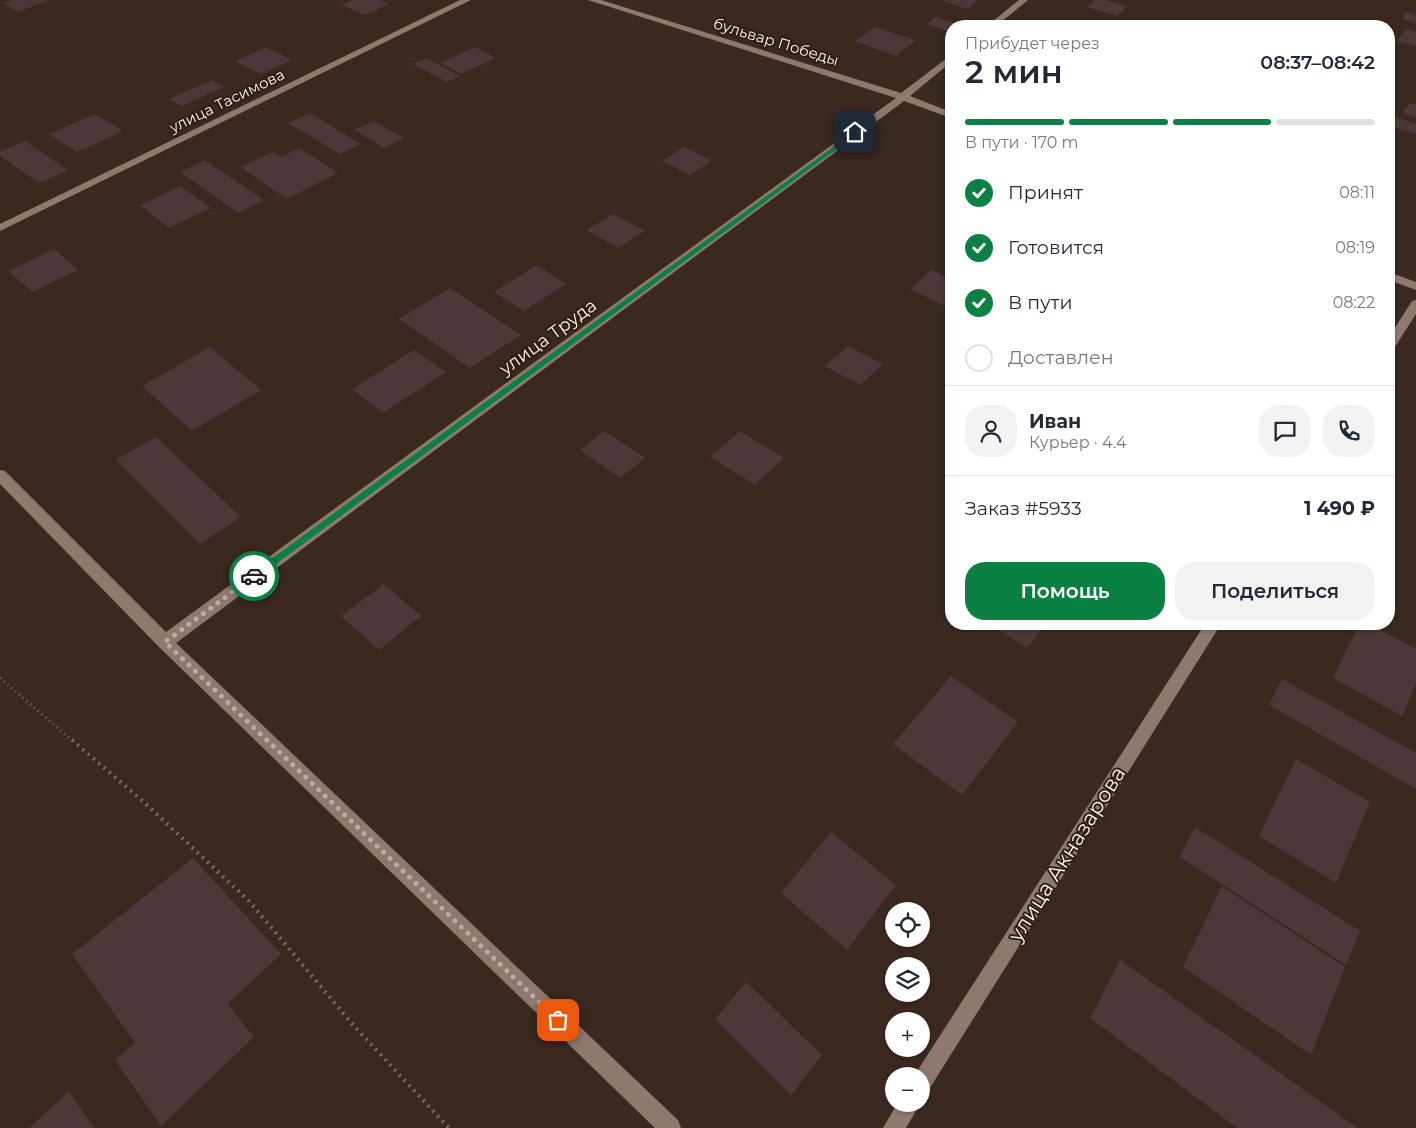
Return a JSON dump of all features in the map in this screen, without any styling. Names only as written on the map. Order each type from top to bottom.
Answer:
[{"type":"street","name":"улица Тасимова","points":[[0,228],[466,0]]},
{"type":"street","name":"бульвар Победы","points":[[592,0],[903,97],[945,113]]},
{"type":"street","points":[[999,20],[1024,0]]},
{"type":"street","name":"улица Труда","points":[[165,642],[903,97],[945,63]]},
{"type":"street","points":[[1395,278],[1416,286]]},
{"type":"street","points":[[1395,337],[1416,304]]},
{"type":"street","points":[[0,475],[165,642],[670,1128]]},
{"type":"street","name":"улица Акназарова","points":[[930,1070],[1209,630]]},
{"type":"street","points":[[894,1128],[904,1112]]},
{"type":"path","points":[[0,678],[146,804],[249,901],[354,1026],[449,1128]]},
{"type":"building","points":[[12,0],[49,0],[18,12],[3,3]]},
{"type":"building","points":[[352,0],[379,0],[389,4],[365,15],[341,5]]},
{"type":"building","points":[[940,0],[978,0],[967,9]]},
{"type":"building","points":[[1095,0],[1105,0],[1127,6],[1117,16],[1087,7]]},
{"type":"building","points":[[1406,12],[1416,15],[1416,23],[1402,19]]},
{"type":"building","points":[[936,17],[945,20],[945,30],[927,24]]},
{"type":"building","points":[[875,27],[916,40],[896,56],[855,41]]},
{"type":"building","points":[[1406,29],[1416,32],[1416,46],[1397,41]]},
{"type":"building","points":[[266,47],[292,60],[261,74],[235,61]]},
{"type":"building","points":[[475,47],[496,58],[461,74],[440,63]]},
{"type":"building","points":[[426,58],[460,76],[447,82],[413,64]]},
{"type":"building","points":[[212,80],[224,87],[182,106],[169,99]]},
{"type":"building","points":[[1410,103],[1416,104],[1416,118],[1403,113]]},
{"type":"building","points":[[310,113],[361,144],[340,154],[288,123]]},
{"type":"building","points":[[95,114],[123,131],[77,152],[49,134]]},
{"type":"building","points":[[1395,117],[1416,124],[1416,134],[1395,128]]},
{"type":"building","points":[[374,121],[404,138],[384,148],[354,130]]},
{"type":"building","points":[[25,141],[68,170],[39,183],[0,156],[0,152]]},
{"type":"building","points":[[684,147],[712,161],[690,175],[662,161]]},
{"type":"building","points":[[299,148],[338,173],[287,199],[240,167],[273,152],[281,157]]},
{"type":"building","points":[[205,160],[264,200],[238,213],[180,172]]},
{"type":"building","points":[[180,186],[211,208],[169,228],[140,205]]},
{"type":"building","points":[[613,214],[645,231],[618,248],[587,230]]},
{"type":"building","points":[[54,249],[78,270],[33,292],[8,271]]},
{"type":"building","points":[[537,265],[566,284],[524,311],[494,292]]},
{"type":"building","points":[[931,270],[945,277],[945,306],[910,289]]},
{"type":"building","points":[[450,288],[521,335],[470,368],[399,319]]},
{"type":"building","points":[[848,346],[883,364],[860,385],[825,366]]},
{"type":"building","points":[[210,347],[261,390],[192,431],[142,386]]},
{"type":"building","points":[[414,350],[446,372],[383,413],[352,389]]},
{"type":"building","points":[[604,431],[645,458],[620,478],[580,450]]},
{"type":"building","points":[[740,431],[784,458],[755,485],[710,457]]},
{"type":"building","points":[[156,437],[241,517],[200,544],[116,460]]},
{"type":"building","points":[[384,584],[421,616],[379,650],[341,616]]},
{"type":"building","points":[[999,630],[1041,630],[1027,648]]},
{"type":"building","points":[[1356,630],[1380,630],[1416,649],[1416,684],[1402,716],[1333,678]]},
{"type":"building","points":[[951,676],[1018,722],[962,795],[893,744]]},
{"type":"building","points":[[1282,679],[1416,753],[1416,789],[1269,705]]},
{"type":"building","points":[[1296,759],[1370,802],[1336,883],[1259,836]]},
{"type":"building","points":[[1195,827],[1360,931],[1346,965],[1180,857]]},
{"type":"building","points":[[831,832],[896,885],[847,950],[781,893]]},
{"type":"building","points":[[193,858],[281,954],[228,1004],[254,1037],[161,1126],[115,1060],[135,1043],[72,954]]},
{"type":"building","points":[[1222,886],[1345,967],[1311,1055],[1183,967]]},
{"type":"building","points":[[1120,960],[1358,1128],[1237,1128],[1090,1018]]},
{"type":"building","points":[[746,982],[822,1055],[791,1095],[715,1019]]},
{"type":"building","points":[[69,1091],[94,1128],[29,1128]]},
{"type":"way so far","points":[[254,576],[165,642],[558,1020]]},
{"type":"route","points":[[254,576],[855,132]]}]
